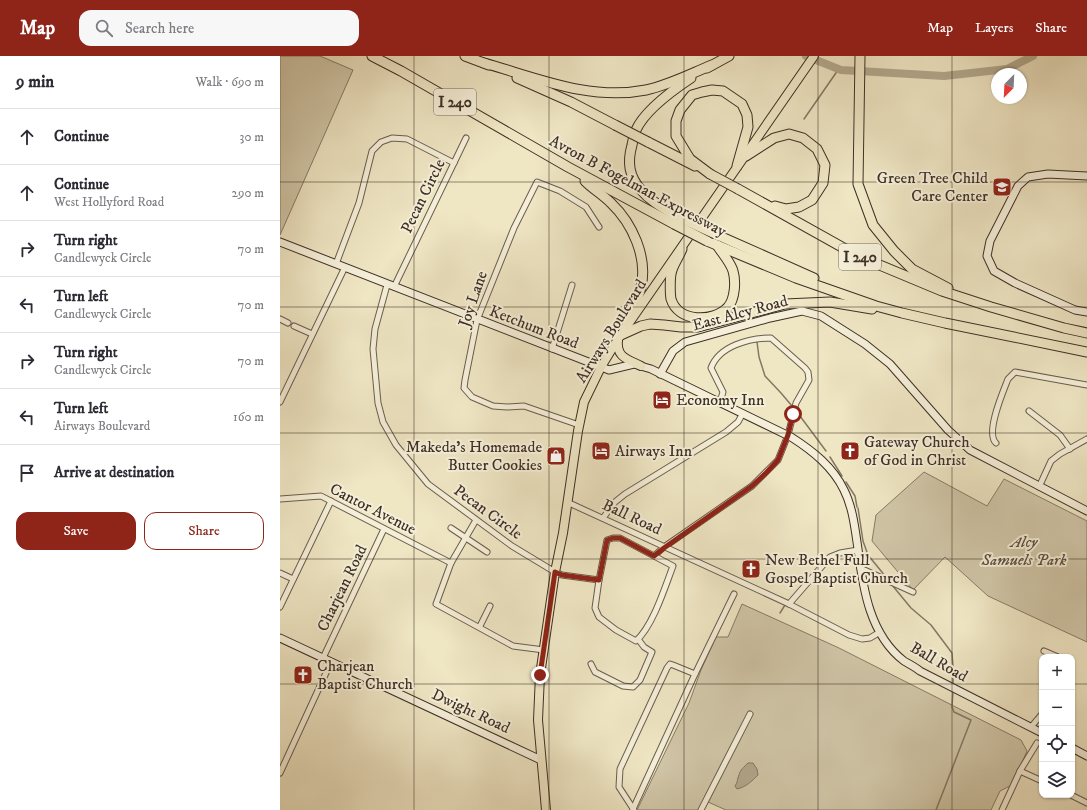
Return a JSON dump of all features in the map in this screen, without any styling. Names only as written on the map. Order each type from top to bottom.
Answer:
[{"type":"highway","name":"Avron B Fogelman Expressway","points":[[372,56],[401,71],[568,168],[676,221],[717,246],[796,278],[902,313]]},
{"type":"highway","name":"I 240","points":[[465,56],[571,102],[738,189],[858,256],[942,291],[991,307],[1087,333]]},
{"type":"highway","points":[[729,56],[666,95],[653,108],[636,130],[629,155],[629,171],[641,190],[676,221],[715,234],[823,282],[852,297]]},
{"type":"highway","points":[[860,56],[858,184],[873,224],[894,251],[912,268],[946,287],[991,307]]},
{"type":"highway","points":[[484,63],[567,88],[600,93],[621,93],[645,90],[663,85],[715,64]]},
{"type":"highway","points":[[710,174],[690,159],[676,136],[676,121],[680,110],[692,95],[702,92],[712,90],[723,91],[742,104],[747,115],[748,127],[737,166]]},
{"type":"highway","points":[[746,156],[774,138],[789,134],[803,138],[817,150],[825,165],[823,183],[812,200],[799,207],[786,209],[752,197]]},
{"type":"highway","points":[[568,168],[600,193],[619,211],[631,230],[638,247],[642,273],[641,287],[622,335]]},
{"type":"highway","points":[[682,249],[671,273],[671,298],[676,308],[684,314],[701,318],[716,315],[728,306],[734,293],[735,281],[733,270],[717,246]]},
{"type":"highway","points":[[622,335],[641,326],[650,324],[698,327],[785,304],[830,302],[902,313]]},
{"type":"highway","name":"I 240","points":[[902,313],[1087,352]]},
{"type":"main road","name":"Airways Boulevard","points":[[546,810],[538,720],[540,675],[555,572],[563,533],[579,425],[585,399],[601,367],[622,335],[814,56]]},
{"type":"main road","points":[[622,335],[618,351],[621,356],[641,366]]},
{"type":"street","points":[[336,264],[359,203],[372,151],[380,142],[392,138],[406,140],[454,163]]},
{"type":"street","name":"Pecan Circle","points":[[466,138],[390,286],[375,329],[373,349],[378,403],[383,422],[396,445],[428,484],[476,520],[512,546],[555,572],[562,575],[599,580]]},
{"type":"street","points":[[1087,176],[1048,174],[1028,177],[1018,186],[990,242],[987,256],[994,271],[1015,283],[1075,310],[1087,312]]},
{"type":"street","name":"Joy Lane","points":[[579,425],[524,406],[493,406],[472,397],[464,388],[464,380],[477,320],[514,228],[537,182],[560,191],[586,208],[599,227]]},
{"type":"street","name":"Ketchum Road","points":[[280,242],[477,320],[609,370],[634,364],[641,366],[788,435],[811,450],[826,465],[844,490],[850,506],[856,533],[860,568],[867,602],[880,632]]},
{"type":"street","points":[[280,402],[345,267]]},
{"type":"street","points":[[552,348],[572,285]]},
{"type":"street","name":"East Alcy Road","points":[[660,374],[673,351],[685,342],[770,318],[802,311],[821,316],[865,344],[890,364],[948,430],[970,450],[1087,511]]},
{"type":"street","points":[[280,319],[288,323]]},
{"type":"street","points":[[294,326],[312,334]]},
{"type":"street","points":[[654,556],[752,486],[778,460],[788,435],[796,403],[806,386],[809,376],[805,368],[771,338],[735,345],[727,349],[714,362],[711,368],[723,392],[720,402]]},
{"type":"street","points":[[996,443],[993,440],[992,434],[994,422],[1008,379],[1012,373],[1015,372],[1087,385]]},
{"type":"street","points":[[1029,411],[1060,435],[1070,449]]},
{"type":"street","points":[[603,518],[615,502],[625,494],[726,432],[738,422],[743,413]]},
{"type":"street","points":[[1039,487],[1051,461],[1060,454],[1087,439]]},
{"type":"street","name":"Cantor Avenue","points":[[280,499],[321,496],[451,563]]},
{"type":"street","points":[[280,607],[331,501]]},
{"type":"street","name":"Ball Road","points":[[567,502],[664,548],[787,603],[849,635],[862,639],[870,638],[880,632],[903,660],[920,671],[1039,731]]},
{"type":"street","points":[[476,520],[451,563],[436,604],[480,626],[514,646],[544,650]]},
{"type":"street","points":[[451,528],[487,552]]},
{"type":"street","name":"Charjean Road","points":[[322,658],[384,529]]},
{"type":"street","points":[[620,538],[654,556],[673,566],[651,620],[636,641],[616,630],[599,617],[595,608],[607,540],[620,538]]},
{"type":"street","points":[[787,603],[830,557],[840,553],[858,550]]},
{"type":"street","points":[[860,568],[913,592]]},
{"type":"street","points":[[280,573],[293,579]]},
{"type":"street","points":[[695,674],[670,664],[655,690],[620,769],[619,787],[628,804],[633,809],[695,674],[734,594]]},
{"type":"street","points":[[480,626],[490,606]]},
{"type":"street","name":"Dwight Road","points":[[280,638],[541,760]]},
{"type":"street","points":[[591,664],[595,672],[623,686],[633,687],[640,680],[652,652],[638,639]]},
{"type":"street","points":[[1044,651],[1051,654]]},
{"type":"street","points":[[280,773],[332,662]]},
{"type":"street","points":[[701,810],[750,714]]},
{"type":"street","points":[[1032,727],[1039,718]]},
{"type":"street","points":[[1002,810],[1020,771],[1037,743]]},
{"type":"street","points":[[1075,750],[1087,756]]},
{"type":"street","points":[[1020,771],[1039,780]]},
{"type":"street","points":[[1075,797],[1087,803]]},
{"type":"green space","points":[[280,56],[320,56],[353,70],[280,235]]},
{"type":"green space","name":"Alcy Samuels Park","points":[[924,472],[987,506],[1004,479],[1087,521],[1087,642],[988,596],[945,557],[913,590],[872,541],[876,515]]},
{"type":"green space","points":[[742,604],[839,648],[1021,740],[1027,751],[1012,785],[1000,791],[991,810],[726,810],[708,802],[702,810],[637,810],[689,703],[701,670],[716,637],[728,637]]},
{"type":"shaded area","points":[[748,763],[753,763],[757,769],[758,775],[751,782],[737,789],[735,786],[740,773]]},
{"type":"waterway","points":[[806,56],[841,70],[944,76],[1007,69],[1033,56]]},
{"type":"waterway","points":[[804,119],[838,70]]},
{"type":"waterway","points":[[757,342],[759,357],[765,376],[792,406]]},
{"type":"waterway","points":[[797,412],[826,451]]},
{"type":"waterway","points":[[830,457],[842,476]]},
{"type":"waterway","points":[[846,482],[855,496],[857,507]]},
{"type":"waterway","points":[[858,508],[863,541],[868,555],[886,577]]},
{"type":"waterway","points":[[892,585],[911,608],[931,625],[952,653],[953,684]]},
{"type":"waterway","points":[[780,613],[785,605]]},
{"type":"waterway","points":[[936,810],[971,720],[954,712],[952,707],[953,690]]},
{"type":"place","name":"Green Tree Child Care Center","points":[[1002,187]]},
{"type":"place","name":"Economy Inn","points":[[662,400]]},
{"type":"place","name":"Airways Inn","points":[[601,451]]},
{"type":"place","name":"Gateway Church of God in Christ","points":[[850,451]]},
{"type":"place","name":"Makeda’s Homemade Butter Cookies","points":[[556,456]]},
{"type":"place","name":"New Bethel Full Gospel Baptist Church","points":[[751,569]]},
{"type":"place","name":"Charjean Baptist Church","points":[[303,675]]},
{"type":"route","points":[[540,675],[555,572],[562,575],[599,580],[607,540],[613,538],[620,538],[654,556],[752,486],[766,473],[778,460],[788,435],[793,414]]}]
